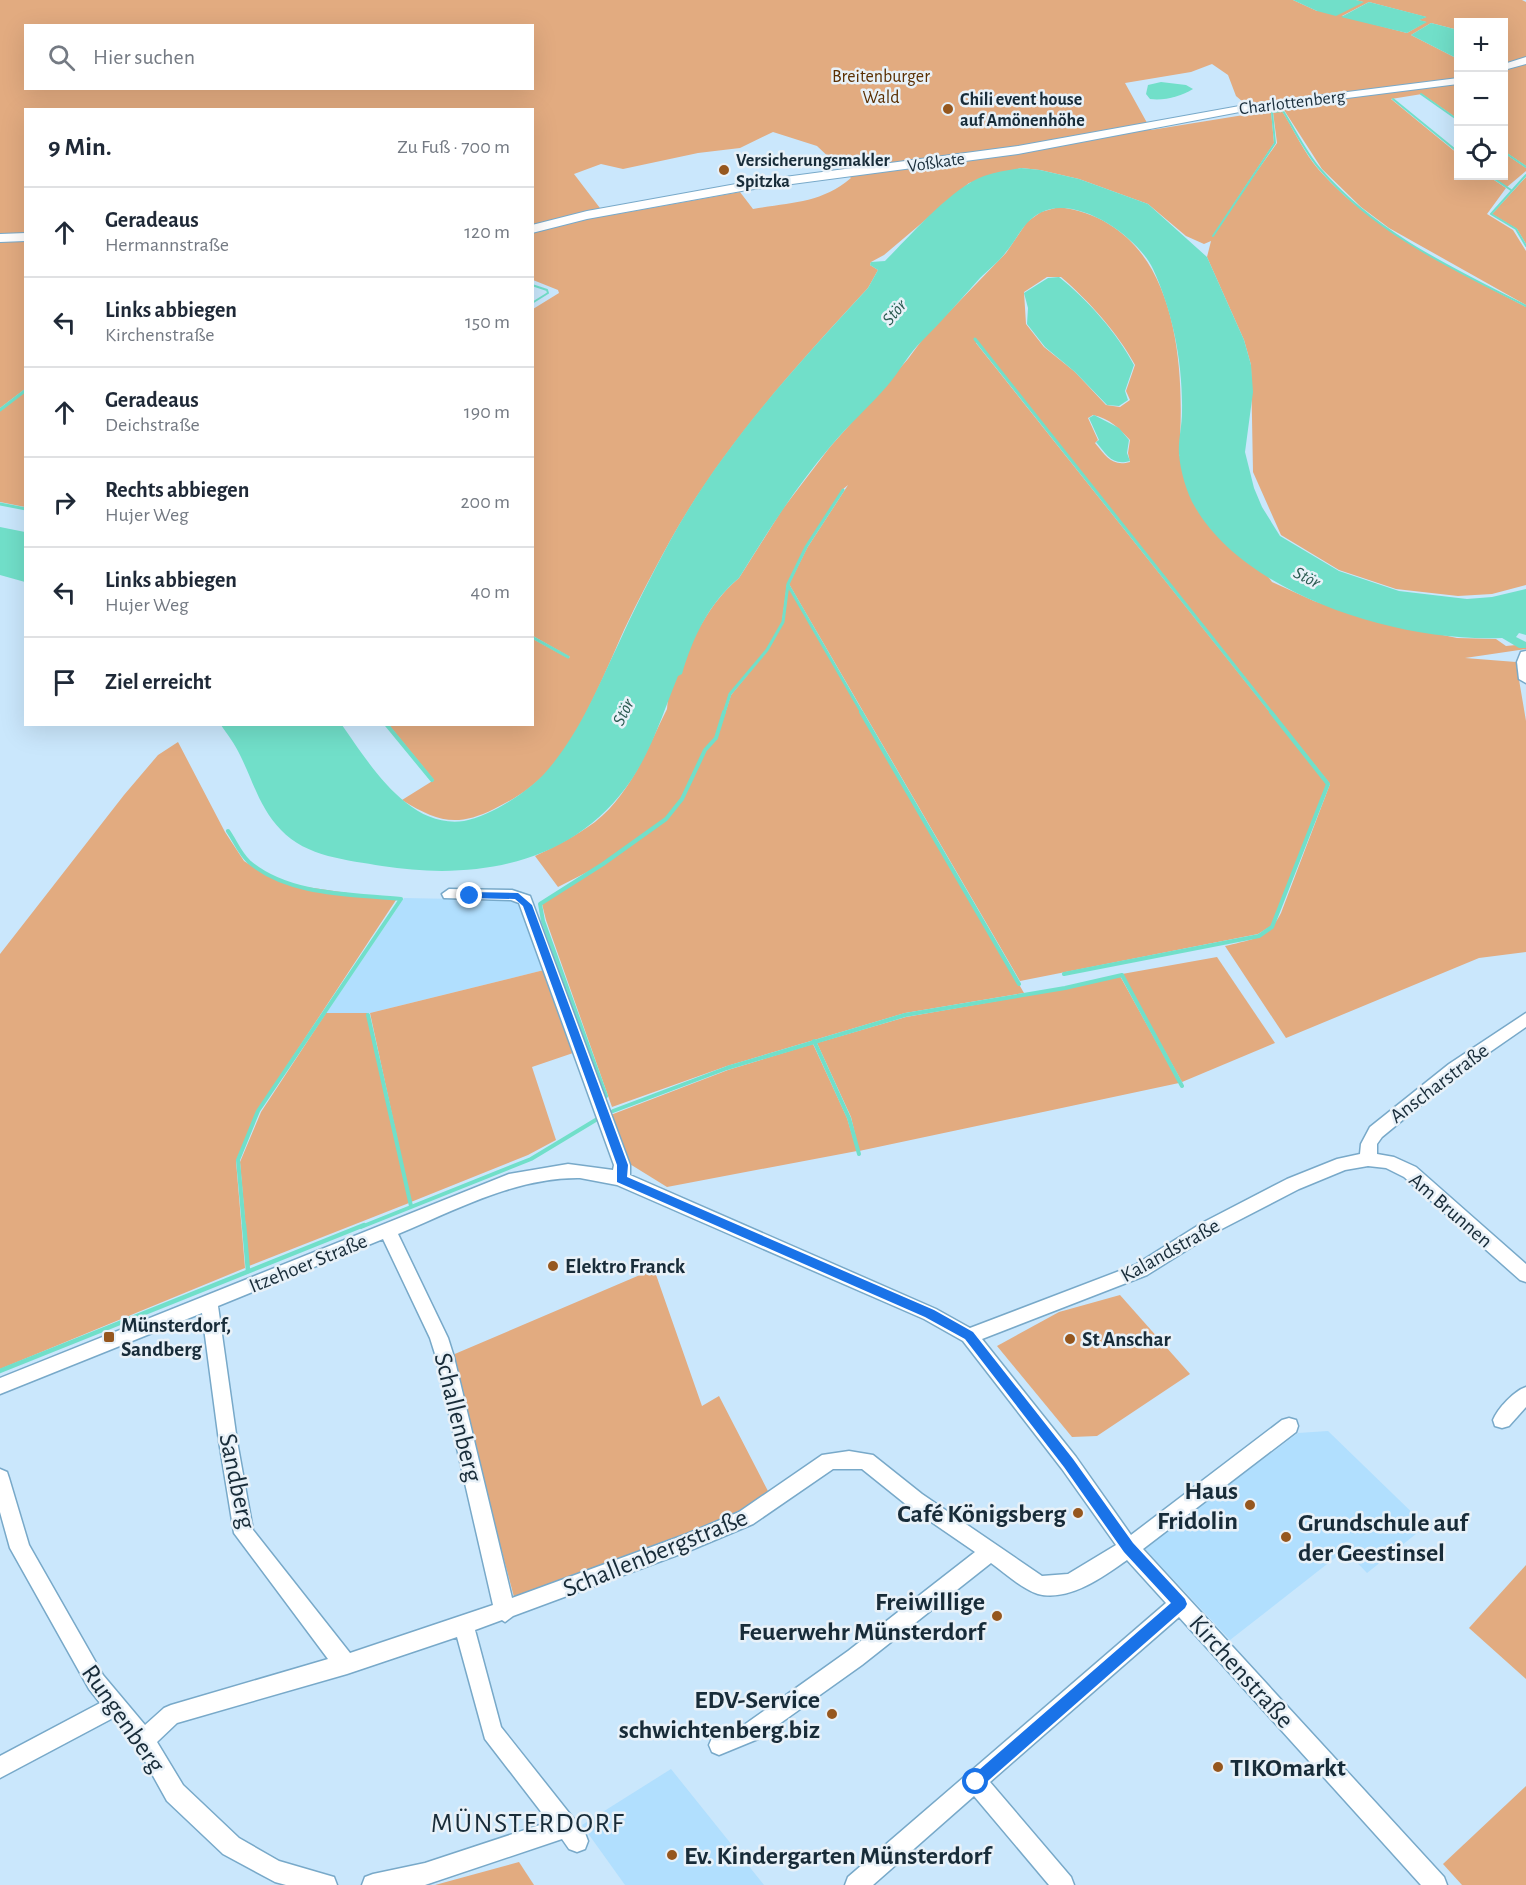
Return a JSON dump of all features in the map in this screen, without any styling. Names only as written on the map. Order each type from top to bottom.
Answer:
[{"type":"main road","points":[[1508,65],[1526,60]]},
{"type":"main road","name":"Charlottenberg","points":[[1126,129],[1228,110],[1454,82]]},
{"type":"main road","name":"Voßkate","points":[[534,228],[587,215],[747,186],[1018,150],[1126,129]]},
{"type":"main road","points":[[0,238],[24,237]]},
{"type":"street","points":[[1526,655],[1523,662],[1526,679]]},
{"type":"street","points":[[448,894],[512,895],[525,900],[622,1165],[621,1179]]},
{"type":"street","name":"Anscharstraße","points":[[1368,1159],[1369,1144],[1376,1132],[1455,1068],[1526,1019]]},
{"type":"street","name":"Am Brunnen","points":[[1368,1159],[1388,1162],[1410,1172],[1526,1275]]},
{"type":"street","name":"Kalandstraße","points":[[969,1336],[1142,1270],[1208,1228],[1293,1184],[1343,1164],[1368,1159]]},
{"type":"street","name":"Itzehoer Straße","points":[[0,1386],[504,1184],[544,1172],[572,1169],[621,1179],[930,1314],[969,1336]]},
{"type":"street","name":"Schallenberg","points":[[388,1231],[439,1338],[445,1357],[505,1612]]},
{"type":"street","name":"Sandberg","points":[[209,1302],[228,1441],[244,1533],[346,1664]]},
{"type":"street","name":"Kirchenstraße","points":[[969,1336],[1069,1463],[1129,1548],[1436,1885]]},
{"type":"street","points":[[1502,1420],[1526,1395]]},
{"type":"street","name":"Schallenbergstraße","points":[[144,1740],[171,1715],[346,1664],[505,1612],[746,1518],[829,1461],[849,1459],[866,1461],[915,1500],[1029,1581],[1046,1586],[1080,1579],[1185,1508],[1289,1426]]},
{"type":"street","name":"Rungenberg","points":[[0,1478],[20,1548],[96,1682],[144,1740],[175,1793],[231,1846],[275,1871],[326,1885]]},
{"type":"street","points":[[719,1745],[751,1732],[836,1672],[990,1552]]},
{"type":"street","points":[[856,1885],[1180,1604]]},
{"type":"street","points":[[373,1885],[425,1874],[572,1834],[492,1732],[464,1625]]},
{"type":"street","points":[[0,1767],[116,1706]]},
{"type":"street","points":[[976,1782],[1063,1885]]},
{"type":"shaded area","points":[[404,898],[457,899],[464,903],[508,898],[521,901],[548,969],[370,1013],[326,1013]]},
{"type":"shaded area","name":"Grundschule auf der Geestinsel","points":[[1328,1431],[1426,1526],[1367,1573],[1345,1550],[1230,1640],[1144,1548],[1298,1433]]},
{"type":"shaded area","name":"Ev. Kindergarten Münsterdorf","points":[[671,1769],[764,1885],[625,1885],[582,1825]]},
{"type":"green space","name":"Breitenburger Wald","points":[[0,0],[1293,0],[1317,11],[1363,2],[1356,0],[1522,0],[1526,2],[1526,166],[1508,154],[1508,18],[1454,18],[1454,29],[1431,23],[1411,35],[1454,57],[1454,116],[1422,94],[1391,99],[1454,151],[1454,180],[1494,180],[1506,188],[1487,214],[1513,230],[1526,251],[1526,305],[1389,228],[1361,207],[1322,169],[1284,110],[1271,111],[1274,143],[1231,208],[1277,143],[1273,112],[1282,111],[1319,170],[1364,212],[1416,248],[1526,307],[1526,585],[1492,594],[1458,596],[1396,589],[1339,570],[1281,535],[1253,472],[1251,365],[1244,340],[1207,257],[1211,241],[1204,244],[1186,236],[1148,204],[1079,179],[1021,168],[969,183],[884,255],[871,262],[870,265],[878,270],[868,288],[762,408],[713,472],[691,506],[640,596],[585,715],[573,737],[545,774],[521,794],[481,815],[457,820],[436,817],[402,800],[434,780],[390,726],[534,726],[534,640],[570,657],[534,637],[534,308],[559,293],[558,290],[534,280],[534,108],[24,108],[24,390],[0,408]],"holes":[[[1369,2],[1426,17],[1418,20],[1426,22],[1407,33],[1342,16]],[[1212,64],[1228,75],[1236,96],[1256,113],[1151,130],[1125,83],[1191,72]],[[773,132],[817,146],[851,178],[828,193],[805,201],[753,209],[740,192],[606,216],[574,174],[601,164],[623,169],[698,153],[740,148]]]},
{"type":"green space","points":[[1508,156],[1526,168],[1526,171],[1507,187],[1497,180],[1508,180]]},
{"type":"green space","points":[[1526,177],[1526,244],[1517,229],[1492,214]]},
{"type":"green space","points":[[1059,207],[1098,218],[1129,239],[1151,267],[1166,301],[1175,339],[1180,378],[1179,455],[1272,582],[1314,601],[1367,619],[1457,638],[1496,639],[1506,646],[1526,644],[1526,649],[1465,658],[1516,662],[1526,721],[1526,952],[1479,958],[1286,1038],[1225,946],[1258,937],[1276,922],[1330,784],[977,341],[976,343],[1327,784],[1271,926],[1258,934],[1020,981],[789,584],[807,548],[848,485],[842,490],[806,547],[787,584],[782,622],[767,650],[729,694],[715,738],[704,750],[681,798],[666,818],[603,864],[558,887],[535,856],[588,827],[608,811],[619,798],[629,784],[667,709],[668,698],[681,665],[705,618],[726,590],[739,578],[782,510],[830,447],[922,340],[1006,253],[1027,222],[1041,212]],"holes":[[[1047,277],[1061,277],[1082,296],[1111,329],[1135,365],[1126,391],[1130,400],[1120,407],[1106,405],[1075,372],[1044,347],[1026,324],[1024,292]],[[1093,415],[1109,421],[1130,440],[1128,453],[1130,462],[1114,462],[1095,443],[1098,440],[1088,418]]]},
{"type":"green space","points":[[24,392],[24,507],[0,502],[0,411]]},
{"type":"green space","points":[[788,586],[1024,993],[905,1013],[727,1066],[612,1107],[542,904],[604,865],[667,819],[683,799],[706,751],[717,738],[731,695],[768,650],[783,623]]},
{"type":"green space","points":[[178,742],[225,832],[244,861],[286,884],[396,900],[257,1111],[236,1161],[245,1268],[0,1369],[0,954],[124,795],[158,755]]},
{"type":"green space","points":[[1217,957],[1275,1043],[1182,1082],[1122,974]]},
{"type":"green space","points":[[548,969],[576,1052],[532,1067],[556,1140],[528,1155],[411,1202],[370,1013]]},
{"type":"green space","points":[[1120,976],[1179,1083],[859,1151],[851,1117],[817,1043],[906,1017],[1064,989]]},
{"type":"green space","points":[[326,1013],[367,1013],[409,1203],[249,1266],[240,1162],[261,1112]]},
{"type":"green space","points":[[813,1044],[847,1118],[857,1151],[667,1187],[625,1161],[608,1116],[728,1070]]},
{"type":"green space","points":[[654,1269],[702,1406],[719,1396],[769,1493],[738,1515],[514,1597],[450,1356]]},
{"type":"green space","points":[[1120,1295],[1190,1374],[1097,1436],[1072,1437],[997,1346],[1059,1312]]},
{"type":"green space","points":[[1526,1565],[1526,1679],[1469,1628]]},
{"type":"green space","points":[[1526,1786],[1526,1885],[1462,1885],[1443,1864]]},
{"type":"green space","points":[[519,1862],[534,1885],[435,1885]]},
{"type":"water","points":[[1293,0],[1364,2],[1336,16],[1317,11]]},
{"type":"water","points":[[1369,2],[1427,17],[1419,20],[1427,22],[1407,33],[1341,17]]},
{"type":"water","points":[[1431,23],[1454,29],[1454,57],[1411,35]]},
{"type":"water","points":[[1161,82],[1186,85],[1193,89],[1173,97],[1150,99],[1146,94],[1148,85]]},
{"type":"water","name":"Stör","points":[[1021,168],[1040,170],[1079,179],[1148,204],[1207,257],[1244,340],[1251,365],[1253,392],[1245,452],[1254,488],[1262,507],[1280,536],[1339,571],[1399,591],[1467,599],[1492,597],[1526,589],[1526,635],[1519,633],[1516,637],[1475,638],[1431,634],[1384,625],[1338,611],[1294,592],[1254,568],[1220,540],[1195,507],[1182,474],[1179,454],[1182,394],[1179,357],[1166,303],[1153,269],[1134,244],[1121,232],[1089,214],[1072,209],[1056,208],[1036,215],[1026,224],[997,263],[980,278],[917,346],[888,385],[837,439],[805,478],[739,578],[719,598],[703,622],[652,741],[632,779],[609,808],[582,831],[553,848],[521,860],[453,871],[382,866],[328,856],[303,846],[281,830],[262,804],[238,751],[222,726],[343,726],[392,790],[425,815],[444,821],[474,819],[508,803],[538,780],[557,759],[577,728],[649,580],[690,506],[736,440],[761,409],[868,288],[878,270],[870,265],[871,262],[885,261],[958,191],[984,176]]},
{"type":"water","points":[[1059,277],[1101,318],[1134,365],[1125,391],[1128,400],[1119,406],[1107,405],[1075,372],[1045,347],[1027,324],[1028,308],[1024,293],[1048,278]]},
{"type":"water","points":[[1094,415],[1119,428],[1129,440],[1127,453],[1130,461],[1114,461],[1096,442],[1099,440],[1089,418]]},
{"type":"water","points":[[0,527],[24,532],[24,582],[0,575]]},
{"type":"waterway","points":[[1421,94],[1454,117]]},
{"type":"waterway","points":[[1393,99],[1454,149]]},
{"type":"waterway","points":[[1213,236],[1275,143],[1272,112],[1283,111],[1320,169],[1365,212],[1416,248],[1526,306]]},
{"type":"waterway","points":[[1508,155],[1526,167]]},
{"type":"waterway","points":[[1526,175],[1491,214],[1516,229],[1526,246]]},
{"type":"waterway","points":[[1496,180],[1511,190]]},
{"type":"waterway","points":[[534,286],[547,290],[548,293],[534,302]]},
{"type":"waterway","points":[[975,339],[1272,713]]},
{"type":"waterway","points":[[0,410],[24,392]]},
{"type":"waterway","points":[[724,713],[730,694],[767,650],[783,622],[788,584],[806,547],[843,490]]},
{"type":"waterway","points":[[0,504],[24,509]]},
{"type":"waterway","points":[[788,585],[862,713]]},
{"type":"waterway","points":[[1496,630],[1523,645]]},
{"type":"waterway","points":[[534,638],[568,657]]},
{"type":"waterway","points":[[606,1096],[543,921],[540,904],[603,864],[666,819],[682,799],[705,750],[716,738],[724,712]]},
{"type":"waterway","points":[[861,712],[1019,984]]},
{"type":"waterway","points":[[1064,974],[1259,936],[1272,927],[1328,784],[1271,712]]},
{"type":"waterway","points":[[388,726],[432,780]]},
{"type":"waterway","points":[[228,831],[249,862],[283,881],[322,891],[401,899],[258,1111],[238,1160],[244,1227]]},
{"type":"waterway","points":[[814,1042],[905,1015],[1065,988],[1122,975],[1182,1086]]},
{"type":"waterway","points":[[368,1015],[411,1206]]},
{"type":"waterway","points":[[613,1111],[727,1068],[814,1042]]},
{"type":"waterway","points":[[814,1042],[849,1118],[859,1154]]},
{"type":"waterway","points":[[361,1227],[531,1159],[599,1118]]},
{"type":"waterway","points":[[244,1225],[248,1271]]},
{"type":"waterway","points":[[0,1371],[364,1225]]},
{"type":"place","name":"Chili event house auf Amönenhöhe","points":[[948,109]]},
{"type":"place","name":"Versicherungsmakler Spitzka","points":[[724,170]]},
{"type":"place","name":"Elektro Franck","points":[[553,1266]]},
{"type":"place","name":"Münsterdorf, Sandberg","points":[[109,1337]]},
{"type":"place","name":"St Anschar","points":[[1070,1339]]},
{"type":"place","name":"Haus Fridolin","points":[[1250,1505]]},
{"type":"place","name":"Café Königsberg","points":[[1078,1513]]},
{"type":"place","name":"Grundschule auf der Geestinsel","points":[[1286,1537]]},
{"type":"place","name":"Freiwillige Feuerwehr Münsterdorf","points":[[997,1616]]},
{"type":"place","name":"EDV-Service schwichtenberg.biz","points":[[832,1714]]},
{"type":"place","name":"TIKOmarkt","points":[[1218,1767]]},
{"type":"place","name":"Ev. Kindergarten Münsterdorf","points":[[672,1855]]},
{"type":"district","name":"MÜNSTERDORF","points":[[528,1822]]},
{"type":"route","points":[[470,896],[512,895],[522,897],[528,905],[622,1165],[621,1179],[930,1314],[969,1336],[1069,1463],[1129,1548],[1180,1604],[976,1782]]}]
